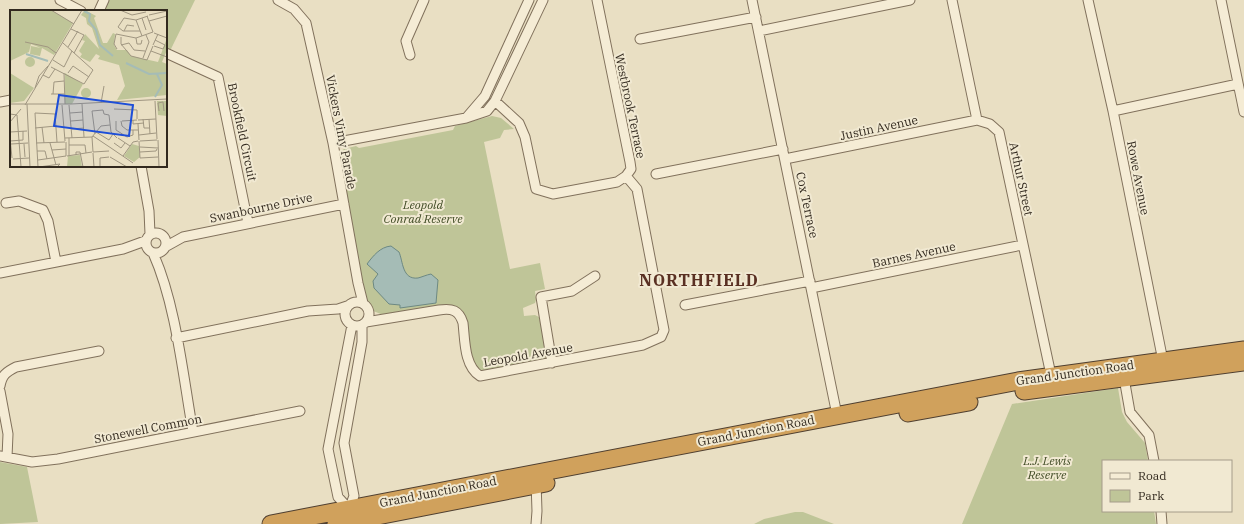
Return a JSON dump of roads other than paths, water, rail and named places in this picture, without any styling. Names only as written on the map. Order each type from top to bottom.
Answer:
[{"type":"highway","name":"Grand Junction Road","points":[[271,524],[345,518],[535,479],[838,421],[1050,375],[1124,372],[1163,361],[1240,357]]},
{"type":"highway","name":"Grand Junction Road","points":[[838,421],[1017,392],[1124,372],[1240,357]]},
{"type":"street","points":[[60,0],[79,10]]},
{"type":"street","points":[[99,10],[104,0]]},
{"type":"street","name":"Vickers Vimy Parade","points":[[278,0],[294,8],[306,23],[332,143],[358,283],[366,306]]},
{"type":"street","points":[[410,55],[406,41],[424,0]]},
{"type":"street","points":[[466,118],[485,96],[529,0]]},
{"type":"street","points":[[332,143],[466,118],[487,111],[495,101],[542,0]]},
{"type":"street","name":"Westbrook Terrace","points":[[596,0],[630,162],[631,169],[626,176]]},
{"type":"street","name":"Cox Terrace","points":[[752,0],[838,421]]},
{"type":"street","points":[[759,31],[910,0]]},
{"type":"street","points":[[952,0],[977,120]]},
{"type":"street","name":"Rowe Avenue","points":[[1088,0],[1113,111],[1163,361]]},
{"type":"street","points":[[1221,0],[1244,112]]},
{"type":"street","points":[[640,39],[756,17]]},
{"type":"street","name":"Brookfield Circuit","points":[[167,53],[218,77],[248,223]]},
{"type":"street","points":[[1113,111],[1238,84]]},
{"type":"street","points":[[0,102],[10,100]]},
{"type":"street","points":[[495,101],[518,124],[525,137],[536,189],[553,194],[617,182],[626,176]]},
{"type":"street","name":"Justin Avenue","points":[[785,159],[977,120]]},
{"type":"street","name":"Arthur Street","points":[[977,120],[990,124],[999,132],[1050,375]]},
{"type":"street","points":[[656,174],[783,149]]},
{"type":"street","points":[[141,167],[155,243],[176,338],[193,432]]},
{"type":"street","name":"Leopold Avenue","points":[[364,323],[390,317],[400,317],[444,309],[456,311],[461,317],[463,323],[470,366],[473,372],[480,376],[642,345],[661,337],[664,330],[637,189],[626,176]]},
{"type":"street","points":[[6,203],[19,201],[43,210],[48,220],[56,262]]},
{"type":"street","name":"Swanbourne Drive","points":[[0,273],[344,204]]},
{"type":"street","name":"Barnes Avenue","points":[[685,305],[811,285],[1022,245]]},
{"type":"street","points":[[552,363],[541,296],[572,291],[595,276]]},
{"type":"street","name":"Vickers Vimy Parade","points":[[350,304],[358,283]]},
{"type":"street","points":[[176,338],[308,311],[325,310],[350,304],[366,306],[369,316],[364,323],[344,443],[354,496],[345,518]]},
{"type":"street","points":[[345,518],[338,497],[328,449],[349,322],[345,313],[350,304]]},
{"type":"street","name":"Leopold Avenue","points":[[366,306],[390,317]]},
{"type":"street","points":[[325,310],[339,315],[349,322],[364,323]]},
{"type":"street","points":[[0,386],[3,371],[16,367],[99,351]]},
{"type":"street","points":[[1124,372],[1130,412],[1149,435],[1154,460]]},
{"type":"street","points":[[0,391],[8,434],[4,457]]},
{"type":"street","name":"Stonewell Common","points":[[4,457],[32,462],[58,459],[300,411]]},
{"type":"street","points":[[535,479],[536,524]]},
{"type":"street","points":[[1161,512],[1162,524]]},
{"type":"water","points":[[391,246],[399,252],[404,269],[409,276],[418,278],[431,274],[438,280],[436,303],[400,308],[400,305],[389,304],[374,288],[373,281],[378,274],[367,264],[380,250]]},
{"type":"district","name":"NORTHFIELD","points":[[699,280]]},
{"type":"park label","name":"Leopold Conrad Reserve","points":[[423,212]]},
{"type":"park label","name":"L.J. Lewis Reserve","points":[[1047,468]]}]
